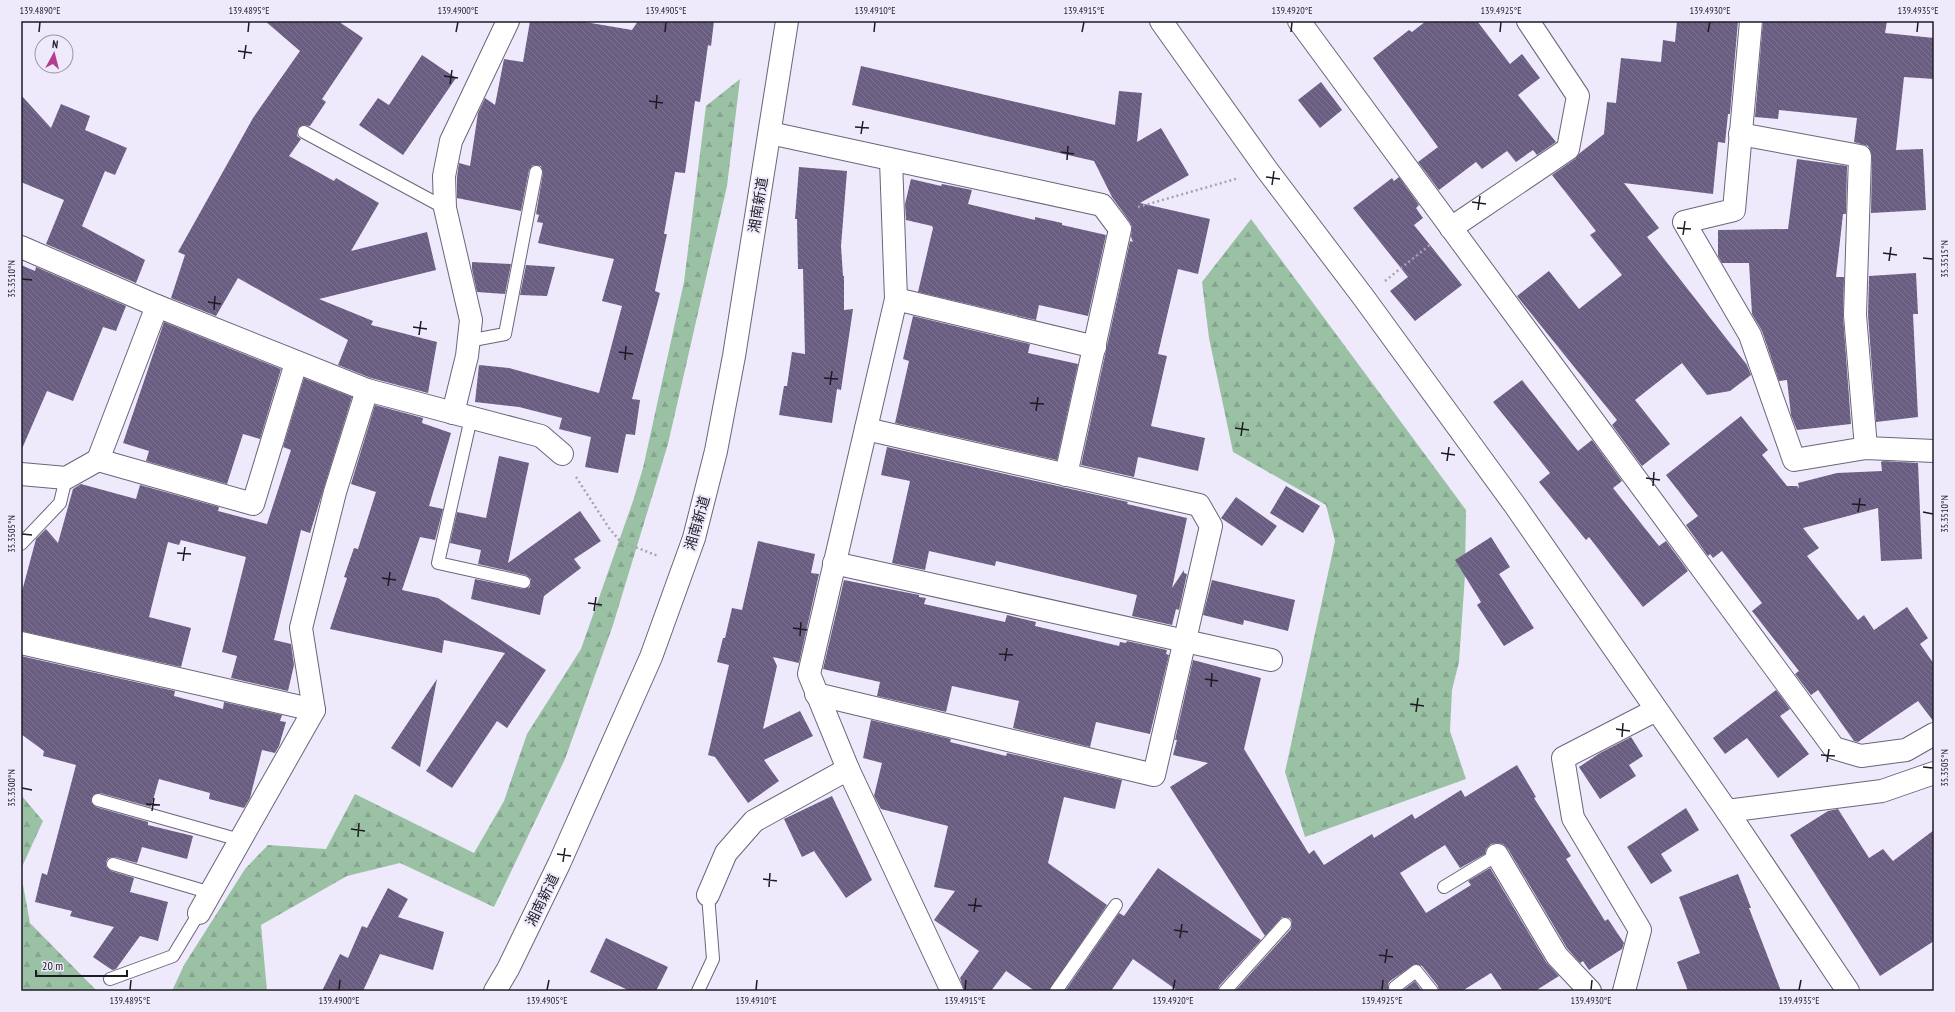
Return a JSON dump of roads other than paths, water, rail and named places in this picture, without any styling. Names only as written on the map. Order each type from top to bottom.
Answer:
[{"type":"street","points":[[462,415],[471,320],[445,208],[444,176],[451,141],[508,21]]},
{"type":"street","name":"湘南新道","points":[[495,991],[508,969],[559,864],[645,671],[694,538],[716,451],[734,356],[787,21]]},
{"type":"street","points":[[1299,21],[1834,748],[1861,756],[1906,750],[1934,734]]},
{"type":"street","points":[[1451,228],[1568,149],[1578,96],[1528,21]]},
{"type":"street","points":[[1751,21],[1734,210],[1684,222],[1750,335],[1794,460],[1866,448],[1934,451]]},
{"type":"street","points":[[1168,24],[1267,170],[1364,298],[1514,504],[1727,811],[1848,991]]},
{"type":"street","points":[[770,133],[1102,205],[1120,229],[1066,475]]},
{"type":"street","points":[[1740,134],[1860,156],[1855,315],[1866,448]]},
{"type":"street","points":[[891,160],[896,299],[809,674],[848,768],[952,991]]},
{"type":"street","points":[[21,248],[157,306],[366,390],[541,436],[562,454]]},
{"type":"street","points":[[896,299],[1095,347]]},
{"type":"street","points":[[21,474],[66,478],[98,460],[157,306]]},
{"type":"street","points":[[98,460],[253,504],[296,363]]},
{"type":"street","points":[[199,913],[314,710],[301,628],[335,492],[366,390]]},
{"type":"street","points":[[816,694],[1154,775],[1211,526],[1199,505],[866,430]]},
{"type":"street","points":[[834,563],[1272,660]]},
{"type":"street","points":[[21,643],[314,710]]},
{"type":"street","points":[[1624,991],[1640,930],[1573,818],[1563,758],[1656,710]]},
{"type":"street","points":[[708,895],[726,854],[754,821],[848,768]]},
{"type":"street","points":[[1727,811],[1882,791],[1934,773]]},
{"type":"street","points":[[1497,855],[1557,956],[1590,991]]},
{"type":"lane","points":[[304,132],[445,208]]},
{"type":"lane","points":[[468,341],[505,334],[536,172]]},
{"type":"lane","points":[[462,415],[438,563],[524,582]]},
{"type":"lane","points":[[21,544],[60,503],[66,478]]},
{"type":"lane","points":[[98,800],[240,840]]},
{"type":"lane","points":[[1444,887],[1497,855]]},
{"type":"lane","points":[[113,864],[211,893]]},
{"type":"lane","points":[[698,991],[713,959],[708,895]]},
{"type":"lane","points":[[1056,991],[1116,905]]},
{"type":"lane","points":[[110,980],[173,956],[199,913]]},
{"type":"lane","points":[[1225,991],[1285,924]]},
{"type":"lane","points":[[1395,987],[1416,971],[1432,991]]}]
